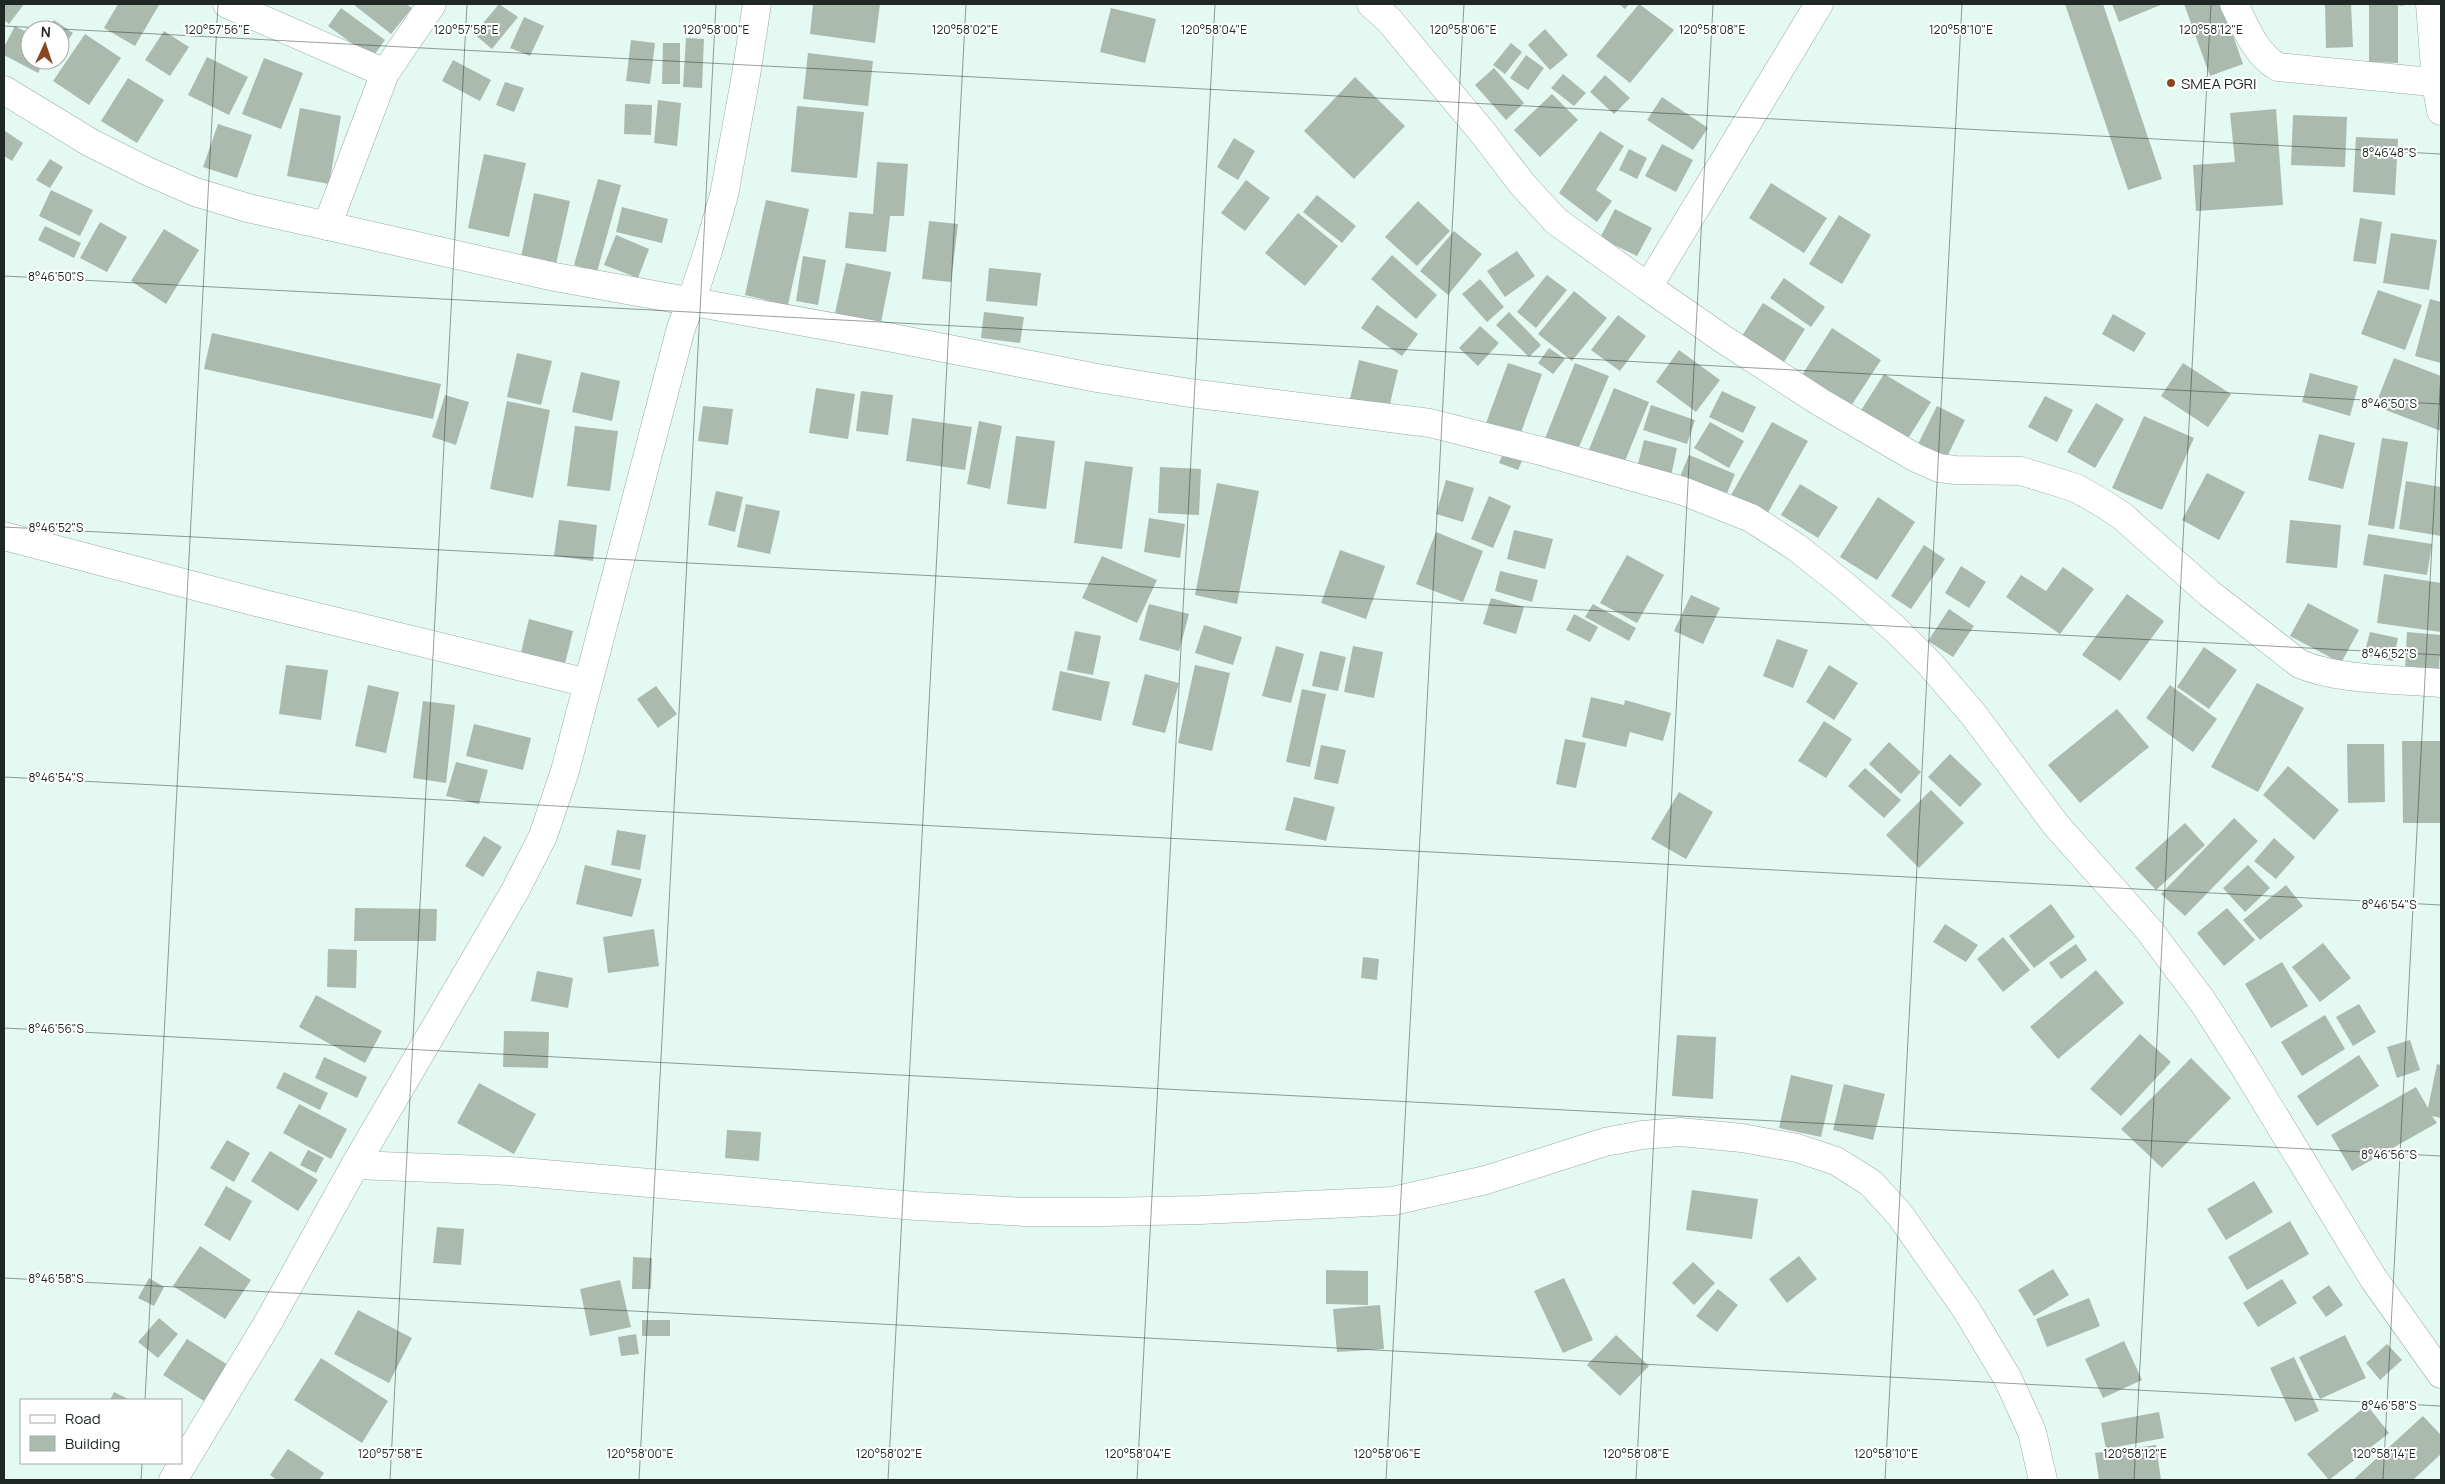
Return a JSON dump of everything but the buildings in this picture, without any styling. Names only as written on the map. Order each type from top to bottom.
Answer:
[{"type":"street","points":[[227,4],[385,73]]},
{"type":"street","points":[[327,226],[385,73],[432,4]]},
{"type":"street","points":[[173,1480],[269,1321],[355,1165],[515,891],[543,836],[565,771],[681,328],[708,251],[724,195],[757,4]]},
{"type":"street","points":[[1371,4],[1389,20],[1483,133],[1522,184],[1556,221],[1720,337],[1812,396],[1916,458],[1939,468],[2021,471],[2076,488],[2122,516],[2210,594],[2300,664],[2335,674],[2441,683]]},
{"type":"street","points":[[1648,287],[1819,4]]},
{"type":"street","points":[[2234,4],[2256,47],[2270,63],[2278,67],[2438,83]]},
{"type":"street","points":[[2430,4],[2441,111]]},
{"type":"street","points":[[4,90],[91,143],[195,192],[248,208],[555,277],[690,302],[1190,393],[1430,424],[1558,455],[1683,491],[1751,518],[1796,547],[1845,586],[1894,628],[1930,664],[1973,714],[2056,825],[2149,930],[2213,1017],[2373,1278],[2441,1374]]},
{"type":"street","points":[[4,536],[260,603],[588,683]]},
{"type":"street","points":[[355,1165],[510,1172],[916,1206],[1026,1212],[1102,1212],[1210,1210],[1393,1201],[1486,1180],[1605,1142],[1642,1135],[1680,1132],[1742,1138],[1797,1148],[1836,1161],[1871,1183],[1900,1215],[1966,1309],[2008,1379],[2032,1432],[2043,1480]]},
{"type":"place","name":"SMEA PGRI","points":[[2171,83]]}]
